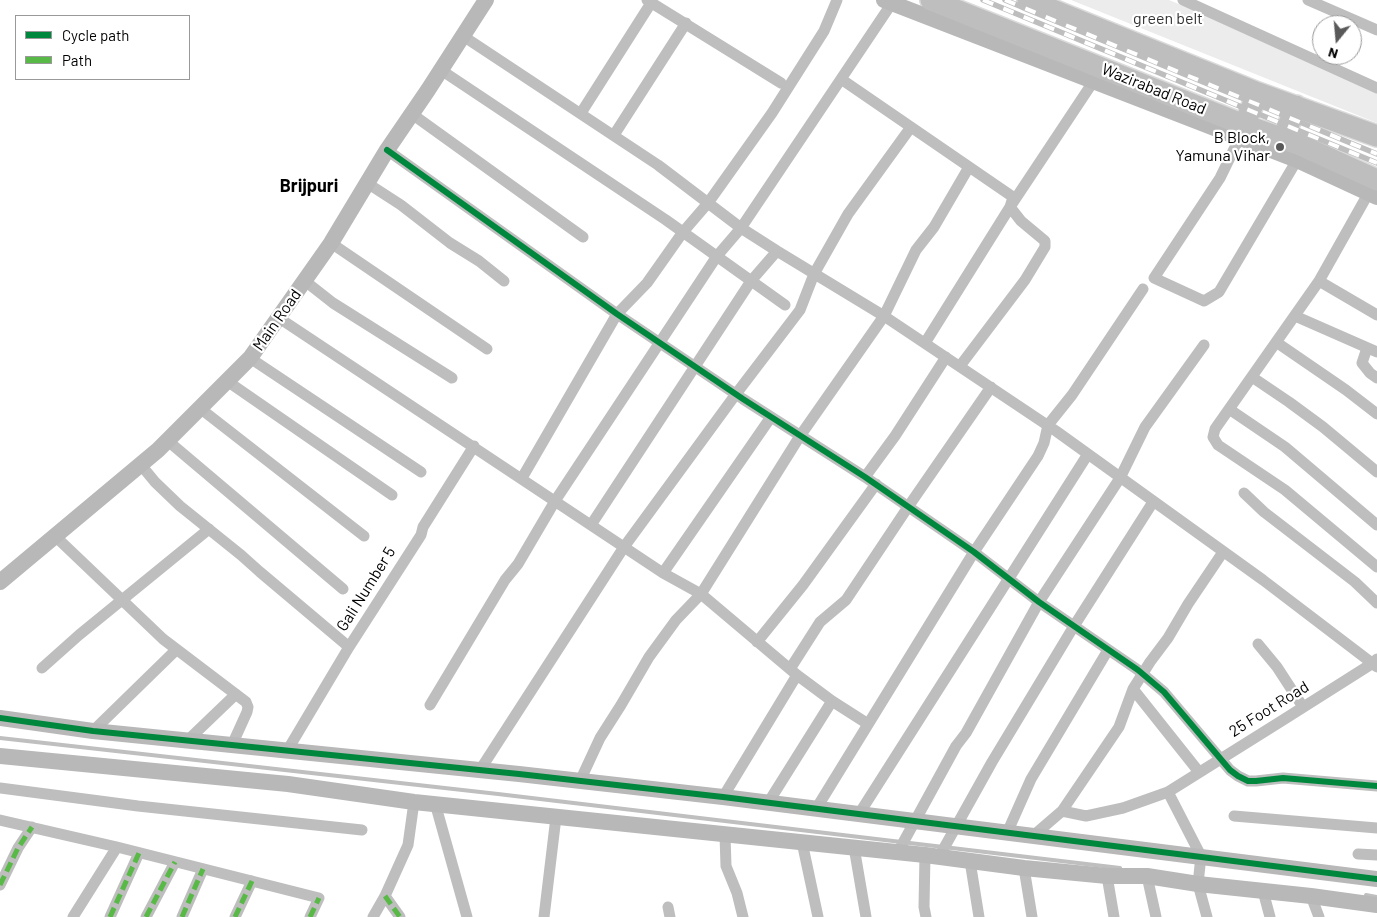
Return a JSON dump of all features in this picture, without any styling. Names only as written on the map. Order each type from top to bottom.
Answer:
[{"type":"highway","name":"Wazirabad Road","points":[[931,0],[1241,132],[1283,139],[1374,190]]},
{"type":"highway","points":[[1028,0],[1258,93],[1377,136]]},
{"type":"highway","points":[[1241,132],[1258,93]]},
{"type":"highway","points":[[1283,139],[1296,106]]},
{"type":"street","name":"Main Road","points":[[0,582],[168,441],[250,358],[331,242],[387,150],[486,0]]},
{"type":"street","points":[[522,478],[618,314],[647,283],[683,232],[708,203],[772,113],[824,31],[837,0]]},
{"type":"street","points":[[1183,0],[1377,88]]},
{"type":"street","points":[[1308,0],[1377,30]]},
{"type":"street","points":[[581,113],[649,1],[780,83]]},
{"type":"street","points":[[430,704],[505,580],[518,564],[555,500],[717,256],[742,228],[841,79],[890,1],[1093,82],[1241,132],[1297,160],[1374,190],[1319,280],[1213,433],[1214,441],[1285,490],[1377,567]]},
{"type":"street","points":[[614,135],[686,23]]},
{"type":"street","points":[[463,36],[658,165],[777,252],[884,316],[1048,425],[1376,663]]},
{"type":"street","points":[[441,70],[683,232],[785,306]]},
{"type":"street","points":[[841,79],[1013,196],[1010,207]]},
{"type":"street","points":[[926,343],[1010,207],[1093,82]]},
{"type":"street","points":[[412,114],[583,236]]},
{"type":"street","points":[[480,770],[624,547],[800,310],[814,274],[848,214],[911,127]]},
{"type":"street","points":[[1241,132],[1220,178],[1154,278],[1204,301],[1220,292],[1297,160]]},
{"type":"street","points":[[387,150],[618,314],[736,394],[876,484],[974,552],[1039,602],[1142,673],[1164,692],[1230,770],[1248,780],[1256,781],[1283,778],[1377,786]]},
{"type":"street","points":[[580,781],[600,738],[649,657],[676,620],[701,594],[800,436],[884,316],[916,250],[934,227],[969,167]]},
{"type":"street","points":[[367,183],[401,205],[504,281]]},
{"type":"street","points":[[960,366],[1025,280],[1045,247],[1045,241],[1022,221],[1010,207]]},
{"type":"street","points":[[331,242],[487,349]]},
{"type":"street","points":[[591,525],[751,281],[777,252]]},
{"type":"street","points":[[1319,280],[1377,315]]},
{"type":"street","points":[[305,281],[333,303],[452,378]]},
{"type":"street","points":[[816,809],[974,552],[1038,456],[1044,444],[1048,425],[1072,395],[1143,289]]},
{"type":"street","points":[[1294,316],[1372,350],[1362,363],[1377,378]]},
{"type":"street","points":[[279,318],[663,573],[701,594],[793,672],[832,701],[868,724]]},
{"type":"street","points":[[1276,342],[1346,390],[1377,414]]},
{"type":"street","points":[[898,852],[956,746],[966,733],[1039,602],[1120,478],[1145,427],[1204,345]]},
{"type":"street","points":[[865,477],[895,436],[946,357]]},
{"type":"street","points":[[250,358],[421,472]]},
{"type":"street","points":[[1252,377],[1316,422],[1377,472]]},
{"type":"street","points":[[227,382],[392,495]]},
{"type":"street","points":[[723,797],[820,622],[846,600],[991,387]]},
{"type":"street","points":[[201,409],[364,536]]},
{"type":"street","points":[[1229,409],[1285,447],[1377,525]]},
{"type":"street","points":[[663,573],[771,417]]},
{"type":"street","points":[[168,441],[343,589]]},
{"type":"street","name":"Gali Number 5","points":[[287,751],[349,647],[421,535],[423,527],[474,446]]},
{"type":"street","points":[[859,814],[1088,454]]},
{"type":"street","points":[[141,465],[155,482],[180,506],[349,647]]},
{"type":"street","points":[[757,642],[802,585],[876,484]]},
{"type":"street","points":[[1244,493],[1264,512],[1355,582],[1377,603]]},
{"type":"street","points":[[926,917],[924,907],[932,856],[956,826],[992,762],[1074,626],[1154,502]]},
{"type":"street","points":[[42,668],[209,529]]},
{"type":"street","points":[[55,536],[176,650],[246,702],[248,707],[232,745]]},
{"type":"street","points":[[1033,836],[1062,811],[1119,727],[1133,689],[1142,673],[1168,638],[1223,552]]},
{"type":"street","points":[[1258,644],[1277,667],[1303,707]]},
{"type":"street","points":[[93,731],[176,650]]},
{"type":"street","points":[[1007,833],[1031,779],[1108,650]]},
{"type":"street","name":"25 Foot Road","points":[[1062,811],[1086,816],[1123,808],[1168,792],[1376,663]]},
{"type":"street","points":[[1133,689],[1199,772]]},
{"type":"street","points":[[187,740],[236,694]]},
{"type":"street","points":[[768,803],[832,701]]},
{"type":"street","points":[[0,718],[93,731],[480,770],[723,797],[1377,879]]},
{"type":"street","points":[[0,756],[288,784],[414,802],[898,852],[1024,868],[1107,876],[1146,876],[1198,884],[1377,904]]},
{"type":"street","points":[[0,788],[138,806],[362,830]]},
{"type":"street","points":[[1168,792],[1201,856],[1198,884],[1207,917]]},
{"type":"street","points":[[373,917],[385,896],[408,844],[414,802]]},
{"type":"street","points":[[435,804],[467,917]]},
{"type":"street","points":[[1234,816],[1377,828]]},
{"type":"street","points":[[544,917],[556,817]]},
{"type":"street","points":[[0,820],[139,852],[319,898],[310,917]]},
{"type":"street","points":[[0,885],[18,848],[32,828]]},
{"type":"street","points":[[725,835],[726,866],[737,893],[743,917]]},
{"type":"street","points":[[802,842],[818,917]]},
{"type":"street","points":[[73,917],[117,847]]},
{"type":"street","points":[[854,848],[866,917]]},
{"type":"street","points":[[110,917],[139,852]]},
{"type":"street","points":[[1358,854],[1377,855]]},
{"type":"street","points":[[970,861],[979,917]]},
{"type":"street","points":[[146,917],[175,862]]},
{"type":"street","points":[[1024,868],[1032,917]]},
{"type":"street","points":[[182,917],[203,869]]},
{"type":"street","points":[[1107,876],[1114,917]]},
{"type":"street","points":[[1146,876],[1156,917]]},
{"type":"street","points":[[235,917],[252,881]]},
{"type":"street","points":[[1262,891],[1270,917]]},
{"type":"street","points":[[385,896],[400,917]]},
{"type":"street","points":[[1310,896],[1319,917]]},
{"type":"green space","name":"green belt","points":[[1071,0],[1169,0],[1312,60],[1312,65],[1323,65],[1377,88],[1377,123]]},
{"type":"waterway","points":[[0,738],[498,794],[1120,868]]},
{"type":"waterway","points":[[1366,895],[1377,897]]},
{"type":"railway","points":[[983,0],[1377,163]]},
{"type":"railway","points":[[1005,0],[1377,154]]},
{"type":"marked path","points":[[0,885],[18,848],[32,827]]},
{"type":"marked path","points":[[110,917],[139,853]]},
{"type":"marked path","points":[[146,917],[175,862]]},
{"type":"marked path","points":[[182,917],[203,869]]},
{"type":"marked path","points":[[235,917],[252,881]]},
{"type":"marked path","points":[[385,896],[400,917]]},
{"type":"marked path","points":[[310,917],[319,898]]},
{"type":"cycle path","points":[[387,150],[617,314],[743,399],[865,477],[974,552],[1039,602],[1138,670],[1164,692],[1230,770],[1238,776],[1248,781],[1283,778],[1377,786]]},
{"type":"cycle path","points":[[0,718],[93,731],[519,774],[723,797],[1377,879]]},
{"type":"place","name":"B Block, Yamuna Vihar","points":[[1280,147]]},
{"type":"district","name":"Brijpuri","points":[[309,186]]}]
